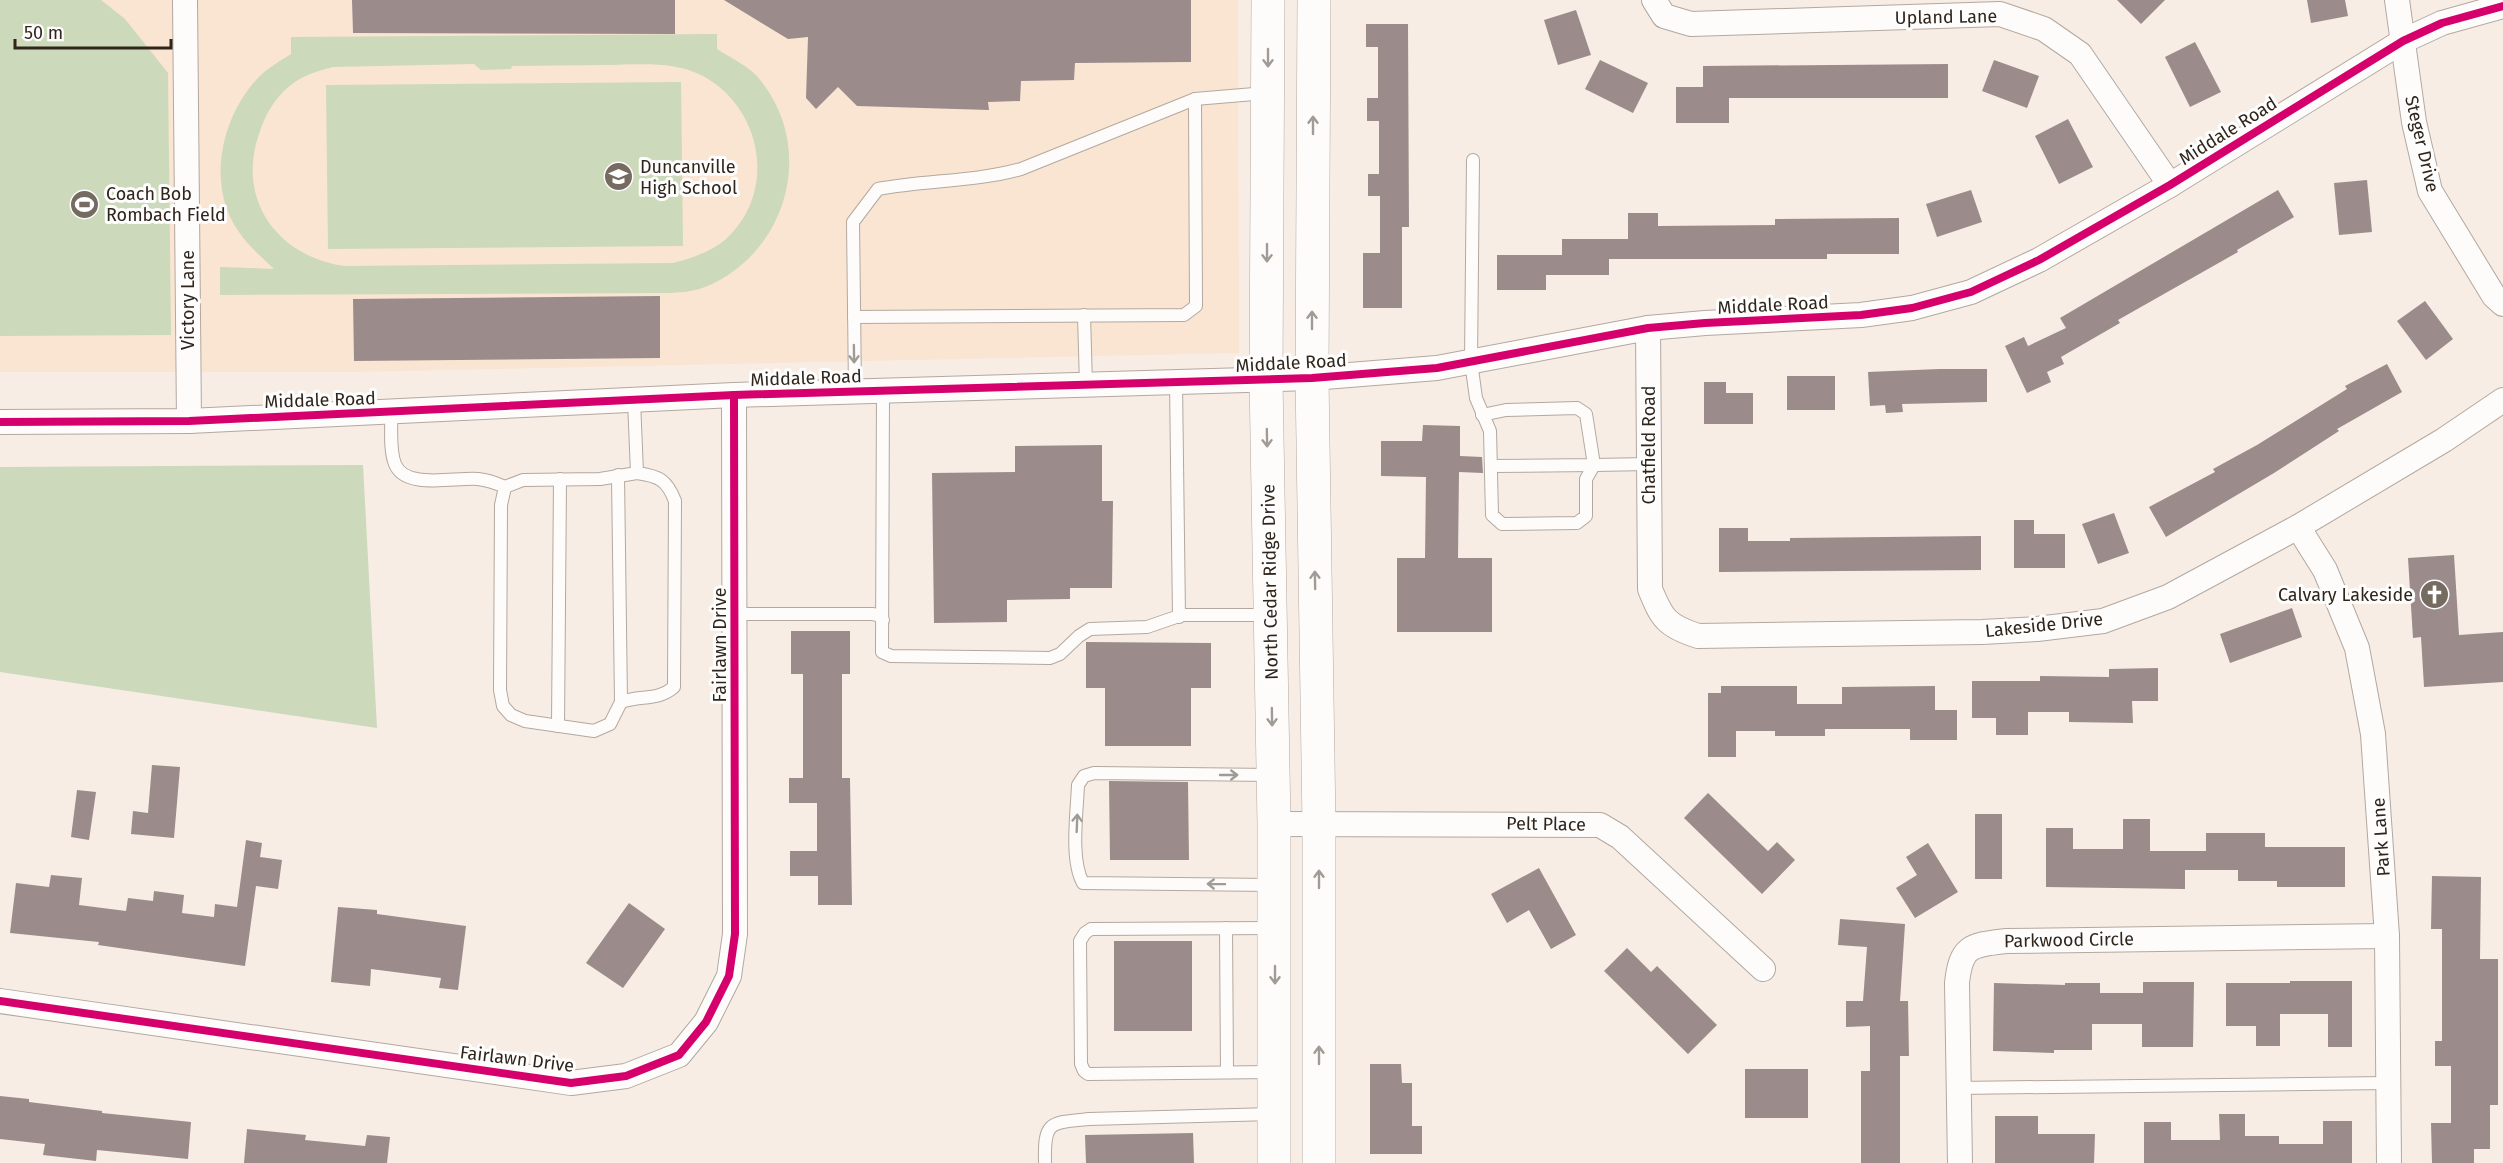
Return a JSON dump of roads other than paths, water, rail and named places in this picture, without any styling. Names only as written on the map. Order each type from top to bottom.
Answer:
[{"type":"main road","name":"North Cedar Ridge Drive","points":[[1268,0],[1266,380],[1275,885],[1274,1163]]},
{"type":"main road","points":[[1314,0],[1312,378],[1319,824],[1319,1163]]},
{"type":"street","name":"Victory Lane","points":[[185,0],[189,421]]},
{"type":"street","name":"Upland Lane","points":[[1654,0],[1664,16],[1691,24],[2000,14],[2044,28],[2080,54],[2170,185]]},
{"type":"street","name":"Steger Drive","points":[[2397,0],[2414,122],[2430,191],[2494,296],[2503,304]]},
{"type":"street","name":"Middale Road","points":[[0,422],[189,421],[734,395],[1312,378],[1437,368],[1648,328],[1861,315],[1912,308],[1971,292],[2039,260],[2170,185],[2403,41],[2442,23],[2503,6]]},
{"type":"street","name":"Chatfield Road","points":[[1648,328],[1650,563]]},
{"type":"street","name":"Fairlawn Drive","points":[[0,1001],[571,1083],[626,1076],[679,1055],[706,1022],[729,976],[735,934],[734,395]]},
{"type":"street","name":"Lakeside Drive","points":[[1650,563],[1650,589],[1659,613],[1678,629],[1698,636],[1948,633],[2037,629],[2103,621],[2168,597],[2298,527],[2444,440],[2503,400]]},
{"type":"street","name":"Park Lane","points":[[2298,527],[2325,570],[2357,648],[2373,734],[2388,936],[2389,1163]]},
{"type":"street","name":"Pelt Place","points":[[1274,824],[1600,825],[1620,837],[1763,969]]},
{"type":"street","name":"Parkwood Circle","points":[[1960,1163],[1957,1088],[1959,962],[1976,945],[2018,940],[2388,936]]},
{"type":"lane","points":[[855,391],[853,222],[878,189],[914,183],[976,179],[1021,169],[1195,99],[1268,93]]},
{"type":"lane","points":[[854,317],[1184,315],[1196,306],[1195,99]]},
{"type":"lane","points":[[1473,160],[1471,362],[1476,398],[1482,415],[1490,431],[1492,515],[1502,524],[1577,523],[1586,516],[1586,478],[1594,465],[1586,414],[1577,408],[1506,410],[1482,415]]},
{"type":"lane","points":[[1084,315],[1086,385]]},
{"type":"lane","points":[[1176,382],[1179,616]]},
{"type":"lane","points":[[883,391],[882,652],[891,656],[1050,658],[1060,654],[1078,636],[1090,629],[1147,627],[1179,616],[1270,615]]},
{"type":"lane","points":[[634,400],[637,473]]},
{"type":"lane","points":[[391,412],[394,461],[399,472],[409,477],[423,480],[475,479],[490,481],[505,487],[523,480],[600,479],[637,473],[654,475],[669,487],[675,501],[674,687],[664,696],[636,697],[621,702]]},
{"type":"lane","points":[[1491,466],[1649,464]]},
{"type":"lane","points":[[505,487],[501,505],[500,690],[503,706],[512,715],[525,721],[594,731],[610,724],[621,702],[618,476]]},
{"type":"lane","points":[[558,726],[560,479]]},
{"type":"lane","points":[[735,614],[872,614],[878,615],[883,620]]},
{"type":"lane","points":[[1273,775],[1094,773],[1084,776],[1078,785],[1076,855],[1077,874],[1083,883],[1275,885]]},
{"type":"lane","points":[[1275,928],[1091,928],[1080,941],[1081,1064],[1088,1074],[1275,1072]]},
{"type":"lane","points":[[1226,928],[1227,1072]]},
{"type":"lane","points":[[1957,1088],[2388,1083]]},
{"type":"lane","points":[[1045,1163],[1044,1135],[1051,1126],[1063,1121],[1275,1114]]},
{"type":"place","name":"Duncanville High School","points":[[619,177]]},
{"type":"place","name":"Coach Bob Rombach Field","points":[[85,204]]},
{"type":"place","name":"Calvary Lakeside","points":[[2434,595]]}]
